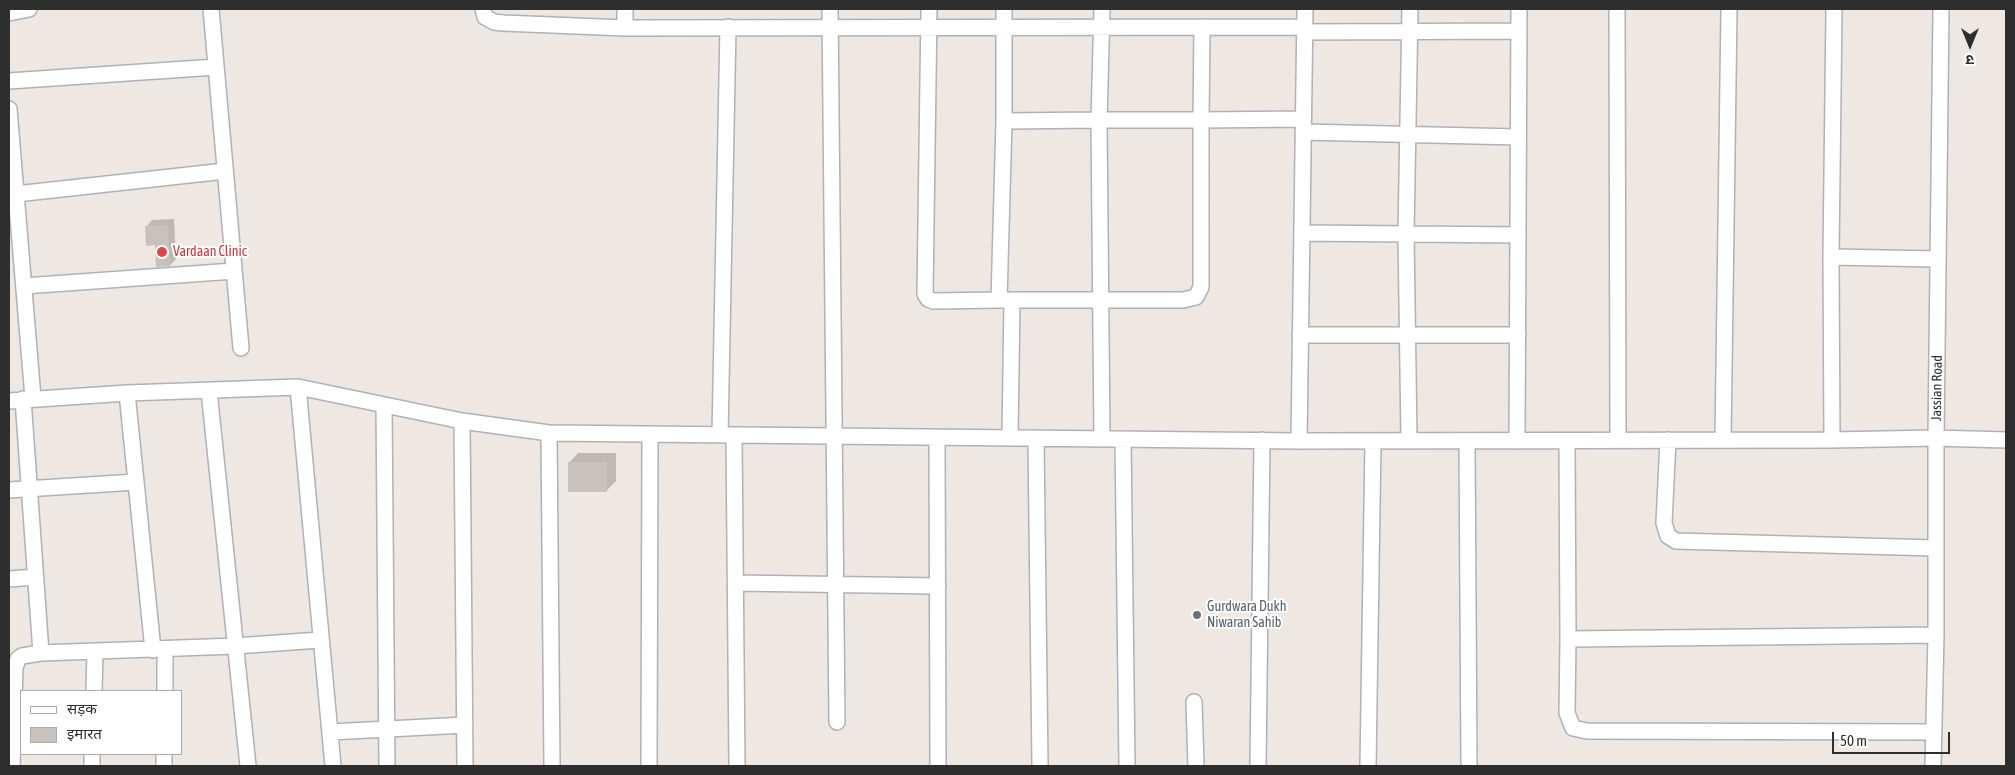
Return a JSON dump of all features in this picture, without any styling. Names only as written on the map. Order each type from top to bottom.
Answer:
[{"type":"street","points":[[9,14],[29,9]]},
{"type":"street","points":[[211,9],[241,348]]},
{"type":"street","points":[[483,9],[485,17],[494,22],[625,28],[1202,27],[1409,32],[1519,31]]},
{"type":"street","points":[[625,28],[626,9]]},
{"type":"street","points":[[830,9],[837,722]]},
{"type":"street","points":[[929,9],[925,294],[928,299],[934,301],[1183,300],[1196,297],[1201,287],[1202,27]]},
{"type":"street","points":[[1004,9],[1005,300],[1010,438]]},
{"type":"street","points":[[1102,9],[1099,120],[1099,300],[1102,439]]},
{"type":"street","points":[[1299,441],[1304,9]]},
{"type":"street","points":[[1409,440],[1409,334],[1406,234],[1410,9]]},
{"type":"street","points":[[1517,441],[1519,9]]},
{"type":"street","points":[[1617,9],[1618,439]]},
{"type":"street","points":[[1723,440],[1729,9]]},
{"type":"street","points":[[1832,440],[1831,257],[1834,9]]},
{"type":"street","name":"Jassian Road","points":[[1933,766],[1936,634],[1936,438],[1941,9]]},
{"type":"street","points":[[728,27],[727,435],[736,583],[737,766]]},
{"type":"street","points":[[9,81],[216,67]]},
{"type":"street","points":[[9,108],[11,168],[16,194],[24,286],[22,400],[41,653]]},
{"type":"street","points":[[1004,121],[1201,120],[1303,125],[1408,134],[1518,137]]},
{"type":"street","points":[[16,194],[225,171]]},
{"type":"street","points":[[1302,232],[1518,235]]},
{"type":"street","points":[[1831,257],[1938,259]]},
{"type":"street","points":[[24,286],[234,271]]},
{"type":"street","points":[[1300,335],[1518,334]]},
{"type":"street","points":[[22,400],[127,393],[298,387],[462,421],[549,433],[1299,441],[1832,440],[1936,438],[2006,440]]},
{"type":"street","points":[[298,387],[333,766]]},
{"type":"street","points":[[209,391],[248,766]]},
{"type":"street","points":[[127,393],[136,482],[165,690]]},
{"type":"street","points":[[384,405],[387,766]]},
{"type":"street","points":[[462,421],[465,766]]},
{"type":"street","points":[[549,433],[552,766]]},
{"type":"street","points":[[649,766],[650,434]]},
{"type":"street","points":[[938,438],[938,766]]},
{"type":"street","points":[[1036,439],[1040,766]]},
{"type":"street","points":[[1123,439],[1127,766]]},
{"type":"street","points":[[1258,766],[1262,440]]},
{"type":"street","points":[[1668,440],[1665,528],[1668,536],[1676,541],[1684,543],[1936,548]]},
{"type":"street","points":[[1368,766],[1373,441]]},
{"type":"street","points":[[1467,441],[1469,766]]},
{"type":"street","points":[[1566,441],[1568,639],[1566,713],[1570,724],[1576,730],[1933,732]]},
{"type":"street","points":[[9,490],[136,482]]},
{"type":"street","points":[[9,579],[35,577]]},
{"type":"street","points":[[736,583],[938,586]]},
{"type":"street","points":[[1568,639],[1936,634]]},
{"type":"street","points":[[12,766],[15,668],[18,659],[22,656],[41,653],[235,646],[320,640]]},
{"type":"street","points":[[94,690],[96,652]]},
{"type":"street","points":[[1194,702],[1196,766]]},
{"type":"street","points":[[330,732],[465,724]]},
{"type":"building","points":[[168,225],[170,266],[156,267],[155,245],[146,246],[145,226]]},
{"type":"building","points":[[568,462],[607,462],[607,492],[568,492]]},
{"type":"place","name":"Vardaan Clinic","points":[[162,252]]},
{"type":"place","name":"Gurdwara Dukh Niwaran Sahib","points":[[1197,615]]}]
